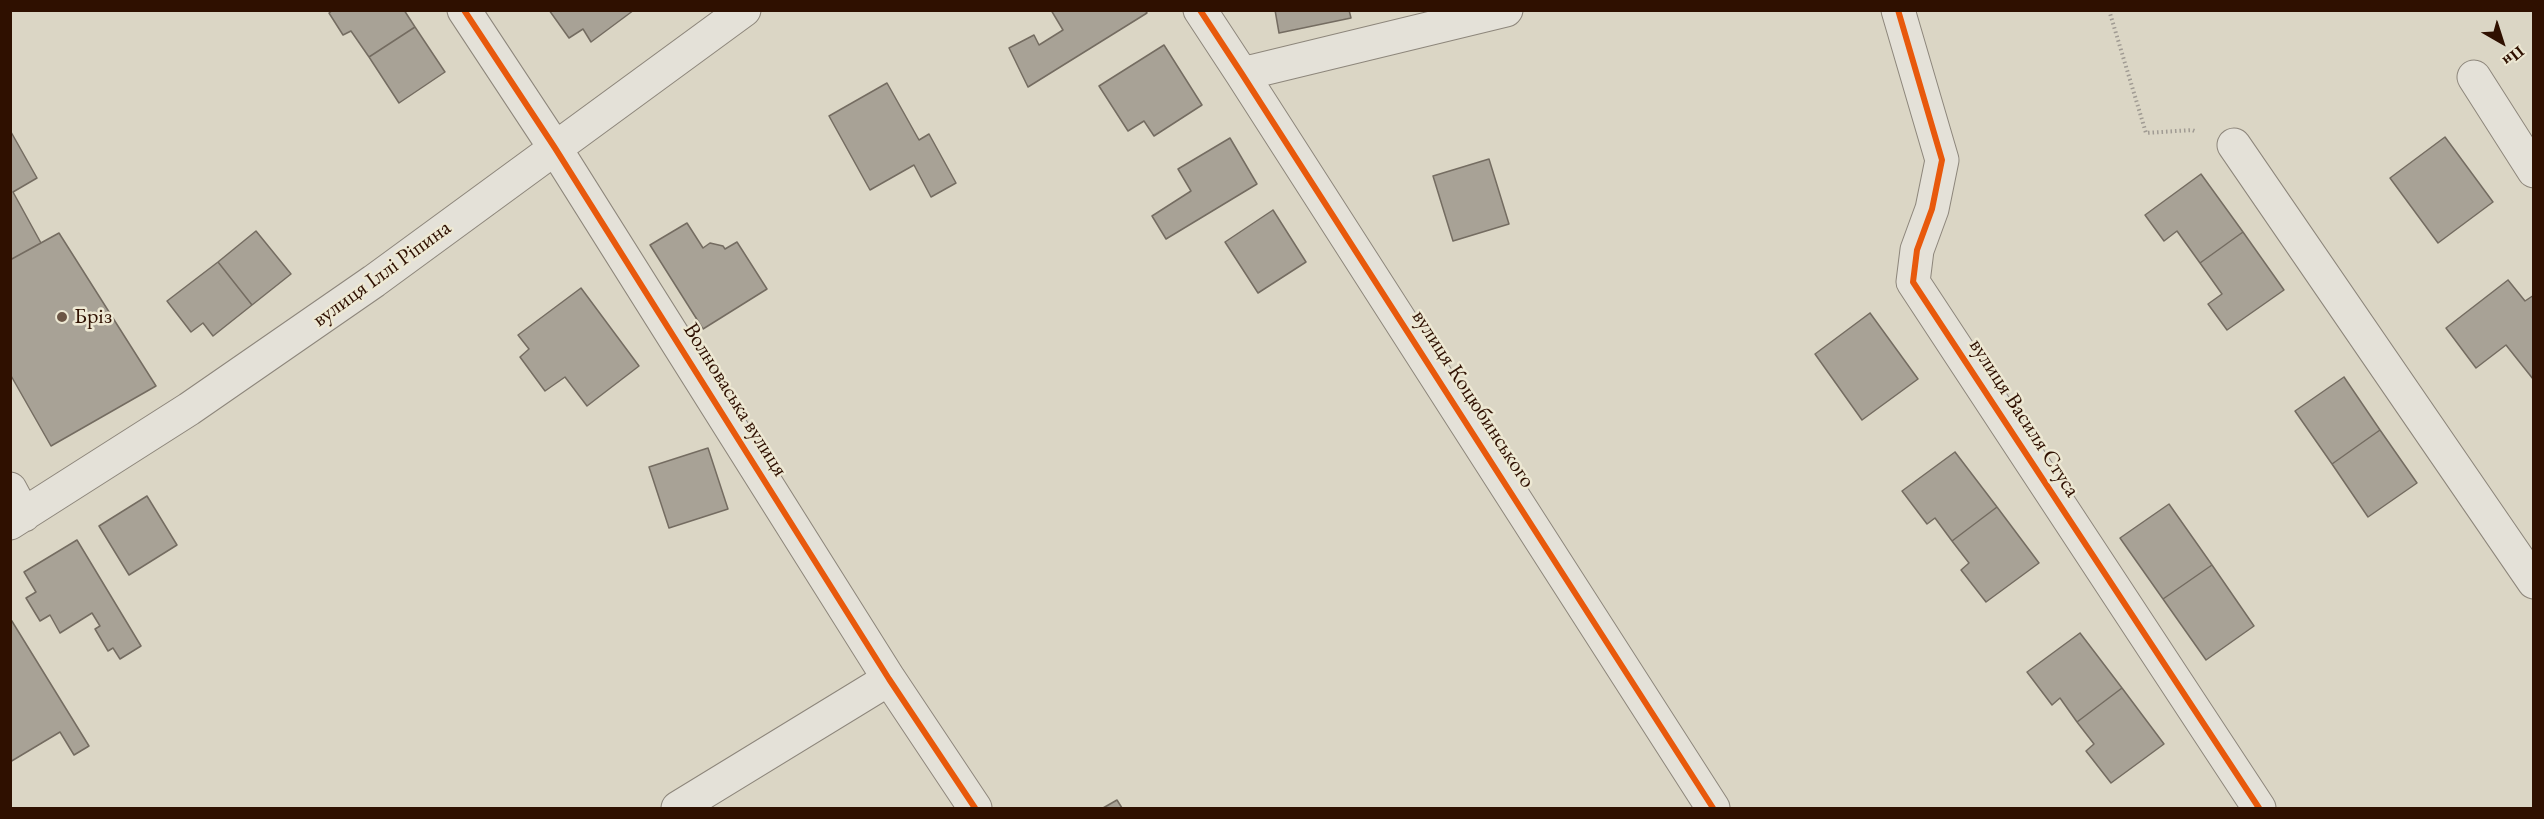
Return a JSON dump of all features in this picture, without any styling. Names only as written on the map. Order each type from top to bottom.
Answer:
[{"type":"street","name":"Волноваська вулиця","points":[[464,10],[555,148],[889,679],[975,808]]},
{"type":"street","name":"вулиця Іллі Ріпина","points":[[15,509],[189,409],[374,281],[744,10]]},
{"type":"street","name":"вулиця Коцюбинського","points":[[1200,10],[1713,808]]},
{"type":"street","points":[[1242,74],[1506,10]]},
{"type":"street","name":"вулиця Василя Стуса","points":[[1898,10],[1942,160],[1932,209],[1917,250],[1913,282],[2259,808]]},
{"type":"street","points":[[2474,77],[2534,171]]},
{"type":"street","points":[[2234,145],[2534,582]]},
{"type":"street","points":[[678,808],[889,679]]},
{"type":"path","points":[[2109,10],[2146,133],[2192,130],[2234,145]]},
{"type":"building","points":[[333,10],[404,10],[415,27],[369,57],[351,31],[343,35],[329,13]]},
{"type":"building","points":[[549,10],[634,10],[591,42],[583,29],[569,38]]},
{"type":"building","points":[[1051,10],[1145,10],[1147,13],[1028,87],[1009,48],[1034,35],[1039,45],[1063,30]]},
{"type":"building","points":[[1275,10],[1349,10],[1351,18],[1279,33]]},
{"type":"building","points":[[415,27],[445,72],[399,103],[369,57]]},
{"type":"building","points":[[1164,45],[1202,105],[1154,136],[1144,121],[1128,131],[1099,86]]},
{"type":"building","points":[[887,83],[919,140],[929,134],[956,183],[931,197],[914,165],[870,190],[829,116]]},
{"type":"building","points":[[11,132],[37,178],[13,192],[41,243],[10,260]]},
{"type":"building","points":[[2445,137],[2493,202],[2438,243],[2390,178]]},
{"type":"building","points":[[1230,138],[1257,184],[1166,239],[1152,216],[1191,191],[1178,169]]},
{"type":"building","points":[[1489,159],[1509,224],[1453,241],[1433,176]]},
{"type":"building","points":[[2201,174],[2243,232],[2200,263],[2177,231],[2164,241],[2145,215]]},
{"type":"building","points":[[1273,210],[1306,262],[1258,293],[1225,242]]},
{"type":"building","points":[[687,223],[703,248],[710,243],[723,246],[725,249],[737,242],[767,289],[703,329],[650,245]]},
{"type":"building","points":[[256,231],[291,274],[252,305],[218,262]]},
{"type":"building","points":[[2243,232],[2284,290],[2227,330],[2208,304],[2222,294],[2200,263]]},
{"type":"building","name":"Бріз","points":[[59,233],[156,386],[51,446],[10,374],[10,260]]},
{"type":"building","points":[[218,262],[252,305],[213,336],[203,323],[191,332],[167,301]]},
{"type":"building","points":[[2508,280],[2525,301],[2534,295],[2533,379],[2506,345],[2476,368],[2446,328]]},
{"type":"building","points":[[581,288],[639,366],[587,406],[565,377],[545,391],[520,357],[529,349],[518,335]]},
{"type":"building","points":[[1870,313],[1918,379],[1862,420],[1815,354]]},
{"type":"building","points":[[2344,377],[2380,430],[2332,464],[2295,411]]},
{"type":"building","points":[[2380,430],[2417,483],[2368,517],[2332,464]]},
{"type":"building","points":[[708,448],[728,509],[669,528],[649,467]]},
{"type":"building","points":[[1955,452],[1997,507],[1952,541],[1935,518],[1927,524],[1902,491]]},
{"type":"building","points":[[147,496],[177,545],[129,575],[99,526]]},
{"type":"building","points":[[2169,504],[2212,565],[2163,599],[2120,538]]},
{"type":"building","points":[[1997,507],[2039,563],[1986,602],[1961,570],[1969,563],[1952,541]]},
{"type":"building","points":[[77,540],[141,646],[120,659],[113,648],[108,651],[95,629],[100,626],[92,613],[60,633],[50,615],[40,621],[26,598],[36,592],[24,572]]},
{"type":"building","points":[[2212,565],[2254,626],[2206,660],[2163,599]]},
{"type":"building","points":[[10,618],[89,746],[74,755],[60,732],[10,762]]},
{"type":"building","points":[[2080,633],[2122,688],[2077,722],[2060,698],[2052,705],[2027,672]]},
{"type":"building","points":[[2122,688],[2164,744],[2111,783],[2086,751],[2094,744],[2077,722]]},
{"type":"building","points":[[1117,800],[1122,808],[1103,808]]},
{"type":"cycle path","points":[[464,10],[555,148],[889,679],[975,808]]},
{"type":"cycle path","points":[[1200,10],[1713,808]]},
{"type":"cycle path","points":[[1898,10],[1942,160],[1932,209],[1917,250],[1913,282],[2259,808]]},
{"type":"place","name":"Бріз","points":[[62,317]]}]
